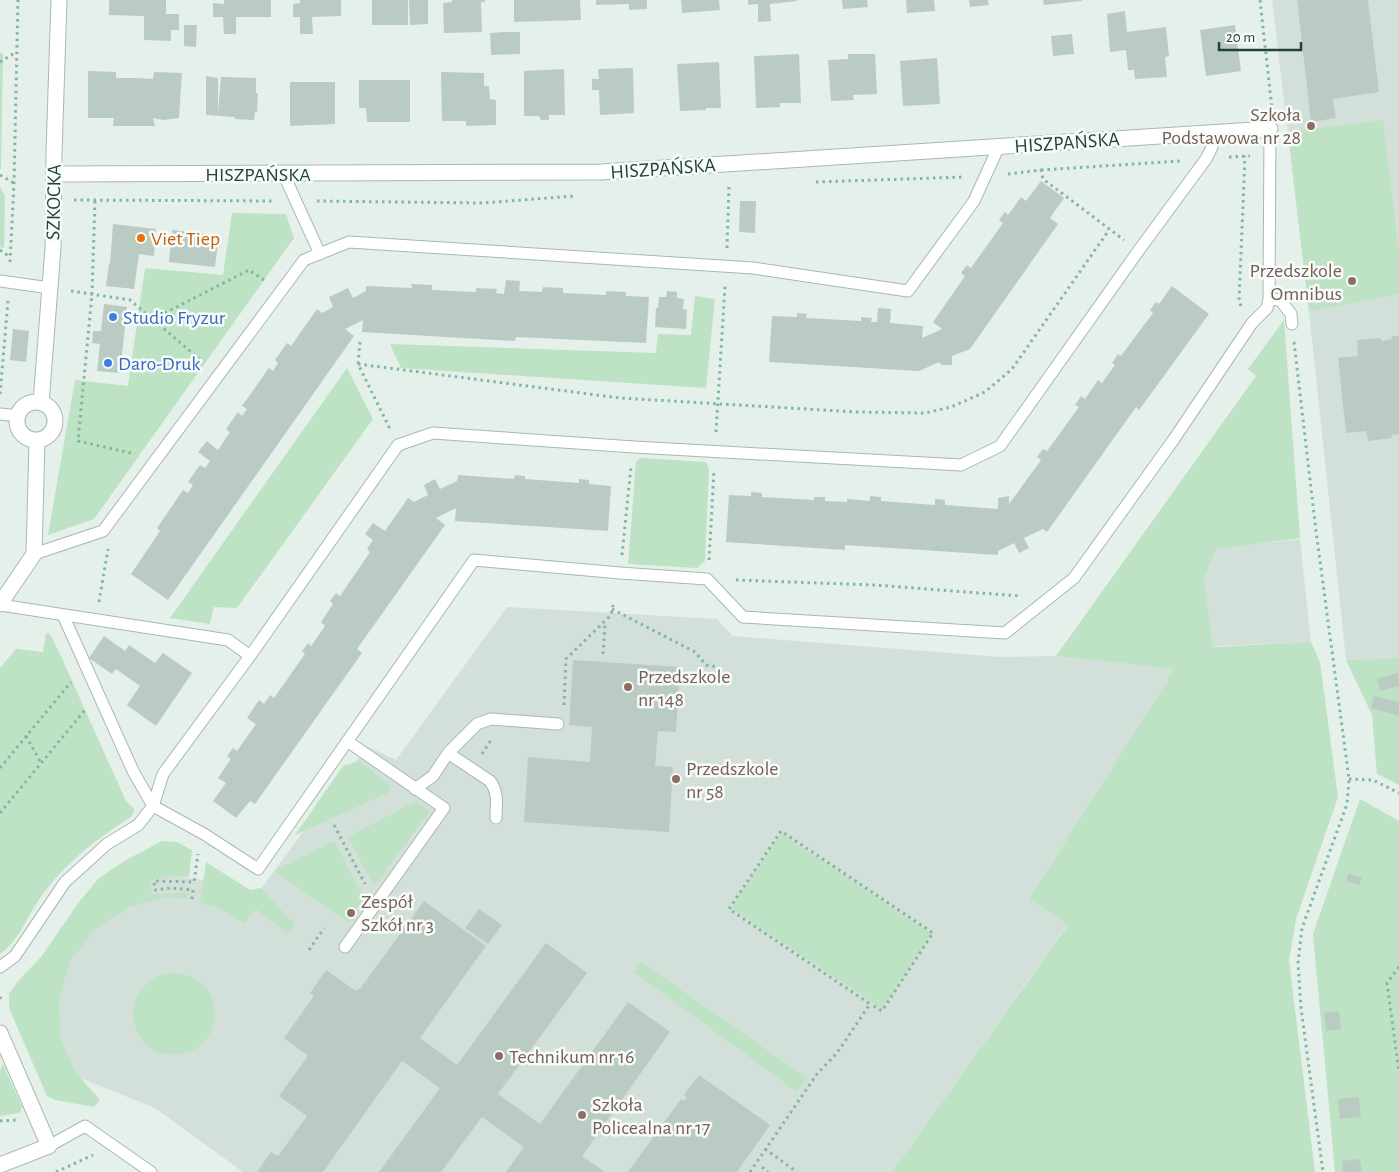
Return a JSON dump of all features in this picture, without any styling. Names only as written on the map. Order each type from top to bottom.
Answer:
[{"type":"street","name":"SZKOCKA","points":[[40,403],[53,248],[59,0]]},
{"type":"street","name":"HISZPAŃSKA","points":[[54,174],[601,172],[1270,129]]},
{"type":"street","points":[[31,403],[40,403],[46,404],[51,409],[55,416],[56,424],[53,431],[41,440],[27,438],[21,433],[18,426],[18,416],[24,406],[31,403]]},
{"type":"street","points":[[0,604],[34,554],[37,440]]},
{"type":"street","points":[[0,1033],[49,1146],[0,1165]]},
{"type":"lane","points":[[62,615],[134,771],[153,806],[204,834],[258,868],[474,560],[707,579],[743,617],[1005,633],[1074,578],[1174,438],[1252,323],[1267,308],[1269,299],[1270,129]]},
{"type":"lane","points":[[0,967],[15,956],[66,882],[107,844],[138,825],[153,806],[163,774],[250,656],[398,445],[433,432],[634,447],[961,465],[1000,446],[1206,159],[1212,147],[1211,133]]},
{"type":"lane","points":[[34,554],[103,531],[304,260],[349,242],[753,268],[908,291],[974,201],[999,146]]},
{"type":"lane","points":[[283,173],[320,254]]},
{"type":"lane","points":[[5,282],[50,288]]},
{"type":"lane","points":[[1269,299],[1280,300],[1291,314],[1292,324]]},
{"type":"lane","points":[[0,414],[18,416]]},
{"type":"lane","points":[[0,604],[228,640],[250,656]]},
{"type":"lane","points":[[415,789],[433,776],[448,753],[477,724],[490,720],[558,724]]},
{"type":"lane","points":[[345,947],[444,808],[347,742]]},
{"type":"lane","points":[[448,753],[490,781],[496,793],[496,818]]},
{"type":"lane","points":[[49,1146],[85,1126],[151,1172]]},
{"type":"path","points":[[0,400],[5,282],[11,257],[18,0]]},
{"type":"path","points":[[1260,0],[1273,107],[1270,129]]},
{"type":"path","points":[[0,62],[17,51]]},
{"type":"path","points":[[808,182],[985,176],[1041,170],[1270,154]]},
{"type":"path","points":[[1245,156],[1239,301],[1246,318],[1252,323]]},
{"type":"path","points":[[1041,170],[1043,179],[1139,250]]},
{"type":"path","points":[[0,175],[14,183]]},
{"type":"path","points":[[729,185],[716,452],[707,579],[874,585],[1048,599]]},
{"type":"path","points":[[719,186],[739,185]]},
{"type":"path","points":[[54,200],[482,203],[581,196]]},
{"type":"path","points":[[95,201],[92,294],[78,441],[156,459]]},
{"type":"path","points":[[358,364],[620,398],[856,412],[925,413],[951,407],[985,392],[1012,369],[1110,230]]},
{"type":"path","points":[[0,250],[11,257]]},
{"type":"path","points":[[153,319],[249,270],[282,291]]},
{"type":"path","points":[[50,288],[130,300],[218,376]]},
{"type":"path","points":[[1292,324],[1316,531],[1349,779],[1347,804],[1302,928],[1298,963],[1301,1008],[1323,1172]]},
{"type":"path","points":[[360,342],[358,364],[398,445]]},
{"type":"path","points":[[620,573],[634,447]]},
{"type":"path","points":[[96,620],[109,544],[107,526]]},
{"type":"path","points":[[564,706],[566,659],[605,622],[611,615],[613,607],[695,652],[706,664],[718,666]]},
{"type":"path","points":[[603,654],[605,622]]},
{"type":"path","points":[[0,768],[86,665]]},
{"type":"path","points":[[0,814],[99,693]]},
{"type":"path","points":[[26,736],[41,763]]},
{"type":"path","points":[[480,757],[493,737]]},
{"type":"path","points":[[1349,779],[1372,780],[1399,793]]},
{"type":"path","points":[[334,824],[376,904]]},
{"type":"path","points":[[781,831],[933,933],[882,1011],[870,1004],[730,908],[781,831]]},
{"type":"path","points":[[192,899],[193,890],[171,888],[156,890],[154,881],[194,882],[198,849],[204,834]]},
{"type":"path","points":[[309,950],[324,928]]},
{"type":"path","points":[[1399,967],[1386,983],[1399,1072]]},
{"type":"path","points":[[750,1172],[817,1074],[838,1053],[870,1004]]},
{"type":"path","points":[[765,1149],[797,1172]]},
{"type":"path","points":[[762,1168],[768,1172]]},
{"type":"shaded area","points":[[1272,0],[1399,0],[1399,658],[1346,660],[1309,311]]},
{"type":"shaded area","points":[[1300,539],[1311,642],[1213,646],[1204,577],[1215,548]]},
{"type":"shaded area","name":"Zespół Szkół nr 3","points":[[507,607],[717,619],[733,636],[1001,657],[1056,656],[1176,669],[1029,899],[1068,924],[892,1172],[243,1172],[155,1108],[45,1064],[70,936],[155,878],[168,876],[199,879],[252,901],[367,746],[396,760]]},
{"type":"green space","points":[[0,53],[3,53],[1,169],[0,169]]},
{"type":"green space","points":[[1383,120],[1399,252],[1399,294],[1309,311],[1288,132]]},
{"type":"green space","points":[[0,187],[5,196],[4,248],[0,247]]},
{"type":"green space","points":[[232,213],[286,214],[294,238],[94,519],[48,535],[75,380],[128,386],[145,268],[223,275]]},
{"type":"green space","points":[[695,296],[715,299],[706,388],[401,368],[390,344],[656,353],[658,334],[691,335]]},
{"type":"green space","points":[[1284,320],[1300,538],[1216,549],[1204,577],[1213,647],[1311,642],[1320,662],[1338,797],[1296,919],[1289,960],[1315,1172],[892,1172],[1068,925],[1029,899],[1175,669],[1056,656],[1256,376],[1248,369]]},
{"type":"green space","points":[[347,368],[373,419],[237,608],[214,607],[210,624],[170,618]]},
{"type":"green space","points":[[640,458],[706,462],[709,469],[705,561],[697,568],[628,564],[636,462]]},
{"type":"green space","points":[[46,633],[50,634],[60,654],[126,801],[135,810],[131,817],[93,843],[59,874],[35,905],[7,949],[0,954],[0,668],[16,649],[43,652]]},
{"type":"green space","points":[[1399,658],[1399,785],[1377,774],[1372,715],[1346,660]]},
{"type":"green space","points":[[359,761],[389,784],[390,792],[295,835],[343,766]]},
{"type":"green space","points":[[1360,799],[1399,821],[1399,1172],[1335,1172],[1313,934]]},
{"type":"green space","points":[[416,801],[430,811],[374,886],[348,837]]},
{"type":"green space","points":[[781,833],[932,934],[882,1009],[731,908]]},
{"type":"green space","points":[[162,841],[177,842],[192,850],[189,877],[164,877],[150,881],[152,894],[189,893],[186,899],[163,897],[130,907],[96,928],[71,960],[59,997],[60,1037],[74,1070],[100,1100],[94,1107],[55,1100],[47,1096],[9,1008],[9,994],[18,981],[41,957],[79,902],[99,878],[126,860]]},
{"type":"green space","points":[[334,841],[364,898],[348,922],[274,871]]},
{"type":"green space","points":[[206,862],[250,890],[261,888],[295,925],[288,934],[256,909],[244,923],[220,909],[200,902]]},
{"type":"green space","points":[[641,962],[807,1078],[797,1092],[634,972]]},
{"type":"green space","points":[[166,973],[182,973],[197,980],[208,991],[215,1006],[212,1030],[203,1043],[182,1055],[166,1055],[151,1048],[140,1037],[133,1022],[133,1006],[140,991],[151,980]]},
{"type":"green space","points":[[3,1064],[22,1107],[19,1113],[0,1116],[0,1071]]},
{"type":"building","points":[[109,0],[166,0],[166,14],[179,14],[179,30],[171,30],[171,41],[144,40],[144,16],[109,15]]},
{"type":"building","points":[[224,0],[271,0],[271,17],[236,17],[236,34],[224,34],[223,17],[213,17],[213,3],[224,4]]},
{"type":"building","points":[[300,0],[341,0],[341,16],[312,17],[313,34],[300,34],[300,17],[293,17],[293,4],[300,3]]},
{"type":"building","points":[[372,0],[408,0],[408,25],[372,25]]},
{"type":"building","points":[[409,0],[428,0],[428,24],[410,25]]},
{"type":"building","points":[[452,0],[485,0],[485,2],[481,2],[482,32],[444,33],[443,3],[452,2]]},
{"type":"building","points":[[514,0],[580,0],[581,20],[514,22]]},
{"type":"building","points":[[596,0],[647,0],[647,9],[629,10],[629,4],[596,5]]},
{"type":"building","points":[[681,0],[719,0],[720,10],[682,13]]},
{"type":"building","points":[[748,0],[797,1],[770,4],[771,21],[758,22],[758,4],[748,5]]},
{"type":"building","points":[[842,0],[867,0],[868,7],[843,9]]},
{"type":"building","points":[[906,0],[934,0],[935,11],[907,13]]},
{"type":"building","points":[[969,0],[988,0],[989,5],[970,7]]},
{"type":"building","points":[[1043,0],[1082,0],[1082,1],[1044,5]]},
{"type":"building","points":[[1297,0],[1368,0],[1379,92],[1333,99],[1336,118],[1311,122]]},
{"type":"building","points":[[1125,11],[1127,32],[1166,27],[1169,56],[1165,57],[1167,77],[1135,79],[1134,70],[1128,70],[1126,50],[1110,52],[1107,14]]},
{"type":"building","points":[[184,25],[197,25],[196,47],[184,46]]},
{"type":"building","points":[[1235,25],[1241,71],[1206,76],[1200,30]]},
{"type":"building","points":[[520,32],[520,54],[491,55],[490,33]]},
{"type":"building","points":[[1072,34],[1074,54],[1053,56],[1051,36]]},
{"type":"building","points":[[799,54],[801,103],[780,103],[780,107],[756,108],[754,56]]},
{"type":"building","points":[[848,54],[875,54],[877,94],[853,95],[854,100],[831,101],[828,60],[848,59]]},
{"type":"building","points":[[937,58],[940,104],[903,106],[900,61]]},
{"type":"building","points":[[719,62],[721,108],[680,111],[677,64]]},
{"type":"building","points":[[633,68],[634,113],[600,115],[599,90],[592,90],[592,79],[599,79],[598,69]]},
{"type":"building","points":[[564,69],[565,115],[549,115],[549,120],[541,120],[539,116],[524,116],[524,71]]},
{"type":"building","points":[[88,71],[116,72],[116,78],[153,79],[154,72],[182,73],[179,118],[163,120],[153,118],[155,126],[113,126],[114,118],[88,118]]},
{"type":"building","points":[[441,72],[484,73],[484,86],[489,86],[490,99],[496,100],[496,125],[466,126],[466,121],[442,121]]},
{"type":"building","points":[[206,76],[218,78],[218,113],[221,77],[256,78],[256,93],[258,93],[257,112],[255,112],[254,120],[206,115]]},
{"type":"building","points":[[359,80],[410,80],[410,122],[367,122],[366,108],[359,108]]},
{"type":"building","points":[[290,82],[335,82],[335,124],[290,126]]},
{"type":"building","points":[[1041,181],[1064,198],[1050,218],[1058,224],[970,349],[952,356],[952,365],[942,365],[939,362],[919,371],[769,362],[772,316],[797,317],[797,313],[807,314],[806,318],[861,321],[861,317],[872,318],[871,322],[877,322],[878,308],[891,309],[890,323],[923,326],[922,338],[942,329],[933,322],[965,276],[961,273],[967,265],[971,268],[1003,223],[999,220],[1005,212],[1008,215],[1021,197],[1026,201]]},
{"type":"building","points":[[740,201],[756,201],[755,233],[739,232]]},
{"type":"building","points":[[113,224],[156,229],[154,256],[139,254],[134,289],[106,286],[110,264]]},
{"type":"building","points":[[172,230],[208,234],[218,242],[215,267],[169,262]]},
{"type":"building","points":[[506,280],[520,281],[519,291],[542,292],[543,287],[563,288],[563,293],[606,295],[606,291],[626,292],[626,296],[649,297],[646,343],[516,337],[515,341],[362,332],[363,320],[345,329],[354,336],[168,600],[131,574],[160,531],[157,528],[183,490],[188,493],[193,485],[188,482],[200,465],[205,468],[210,461],[198,452],[207,441],[218,450],[230,432],[226,429],[238,412],[242,416],[247,409],[242,406],[269,368],[273,371],[278,363],[275,360],[287,343],[291,346],[317,309],[322,313],[333,307],[329,297],[348,288],[353,298],[366,291],[366,286],[412,288],[411,284],[432,285],[432,290],[476,292],[476,288],[497,289],[496,293],[504,294]]},
{"type":"building","points":[[1172,286],[1209,314],[1139,410],[1136,407],[1047,532],[1043,529],[1024,538],[1029,548],[1019,553],[1014,543],[998,551],[998,555],[845,545],[845,550],[726,542],[729,495],[751,496],[751,492],[762,493],[762,497],[814,500],[814,497],[825,497],[825,501],[847,502],[847,499],[870,501],[870,496],[881,497],[881,501],[935,505],[935,499],[945,500],[945,505],[998,509],[998,498],[1009,496],[1009,504],[1041,460],[1037,457],[1043,449],[1047,451],[1079,407],[1075,405],[1081,396],[1085,399],[1098,380],[1102,383],[1115,365],[1112,363],[1118,354],[1121,356],[1153,313],[1150,310],[1156,302],[1159,304]]},
{"type":"building","points":[[667,291],[677,292],[677,298],[684,299],[683,309],[687,310],[686,329],[655,327],[656,308],[658,308],[659,297],[666,297]]},
{"type":"building","points":[[104,304],[127,307],[120,373],[97,371],[100,344],[92,343],[93,331],[101,331]]},
{"type":"building","points":[[13,329],[29,331],[26,362],[10,360]]},
{"type":"building","points":[[1391,336],[1399,336],[1399,434],[1392,435],[1392,438],[1368,441],[1366,431],[1346,433],[1338,358],[1358,356],[1357,340],[1381,338],[1381,341],[1392,339]]},
{"type":"building","points":[[458,475],[514,479],[515,475],[525,476],[525,479],[579,483],[579,479],[589,480],[589,484],[611,486],[608,531],[455,521],[456,508],[436,518],[445,525],[357,649],[362,653],[255,804],[250,801],[236,818],[213,801],[226,783],[218,778],[231,759],[227,756],[233,748],[237,751],[256,724],[247,718],[259,700],[264,704],[270,695],[274,698],[305,654],[302,651],[308,643],[311,646],[325,626],[321,622],[333,604],[330,601],[336,593],[340,596],[370,552],[367,549],[373,540],[365,534],[373,523],[385,531],[408,498],[414,502],[428,495],[424,485],[435,479],[440,489],[457,481]]},
{"type":"building","points":[[104,636],[125,651],[129,645],[155,663],[163,653],[192,673],[156,726],[127,705],[140,686],[116,669],[112,674],[89,658]]},
{"type":"building","points":[[573,660],[680,667],[676,732],[658,731],[655,766],[673,767],[669,832],[524,822],[528,757],[590,762],[592,727],[569,725]]},
{"type":"building","points":[[1398,673],[1399,686],[1380,691],[1377,679]]},
{"type":"building","points":[[1374,696],[1399,702],[1399,716],[1371,708]]},
{"type":"building","points":[[1349,873],[1362,878],[1359,885],[1346,881]]},
{"type":"building","points":[[424,901],[486,946],[420,1038],[457,1065],[546,943],[587,973],[498,1094],[540,1124],[628,1002],[670,1032],[582,1156],[605,1172],[506,1172],[524,1147],[482,1117],[441,1172],[379,1172],[440,1088],[402,1061],[323,1172],[257,1172],[271,1152],[278,1156],[307,1116],[279,1096],[308,1056],[284,1038],[314,996],[310,993],[326,970],[356,991],[358,988],[360,989]]},
{"type":"building","points":[[479,909],[502,925],[488,944],[465,928]]},
{"type":"building","points":[[1339,1011],[1341,1029],[1326,1031],[1324,1013]]},
{"type":"building","points":[[699,1075],[770,1125],[737,1172],[628,1172],[681,1099],[684,1101],[687,1097],[684,1095]]},
{"type":"building","points":[[1359,1097],[1361,1117],[1340,1119],[1338,1099]]},
{"type":"building","points":[[1360,1159],[1362,1172],[1343,1172],[1342,1161]]},
{"type":"place","name":"Szkoła Podstawowa nr 28","points":[[1311,126]]},
{"type":"place","name":"Viet Tiep","points":[[141,238]]},
{"type":"place","name":"Przedszkole Omnibus","points":[[1352,281]]},
{"type":"place","name":"Studio Fryzur","points":[[113,317]]},
{"type":"place","name":"Daro-Druk","points":[[108,363]]},
{"type":"place","name":"Przedszkole nr 148","points":[[628,687]]},
{"type":"place","name":"Przedszkole nr 58","points":[[676,779]]},
{"type":"place","name":"Zespół Szkół nr 3","points":[[351,913]]},
{"type":"place","name":"Technikum nr 16","points":[[499,1056]]},
{"type":"place","name":"Szkoła Policealna nr 17","points":[[582,1115]]}]
